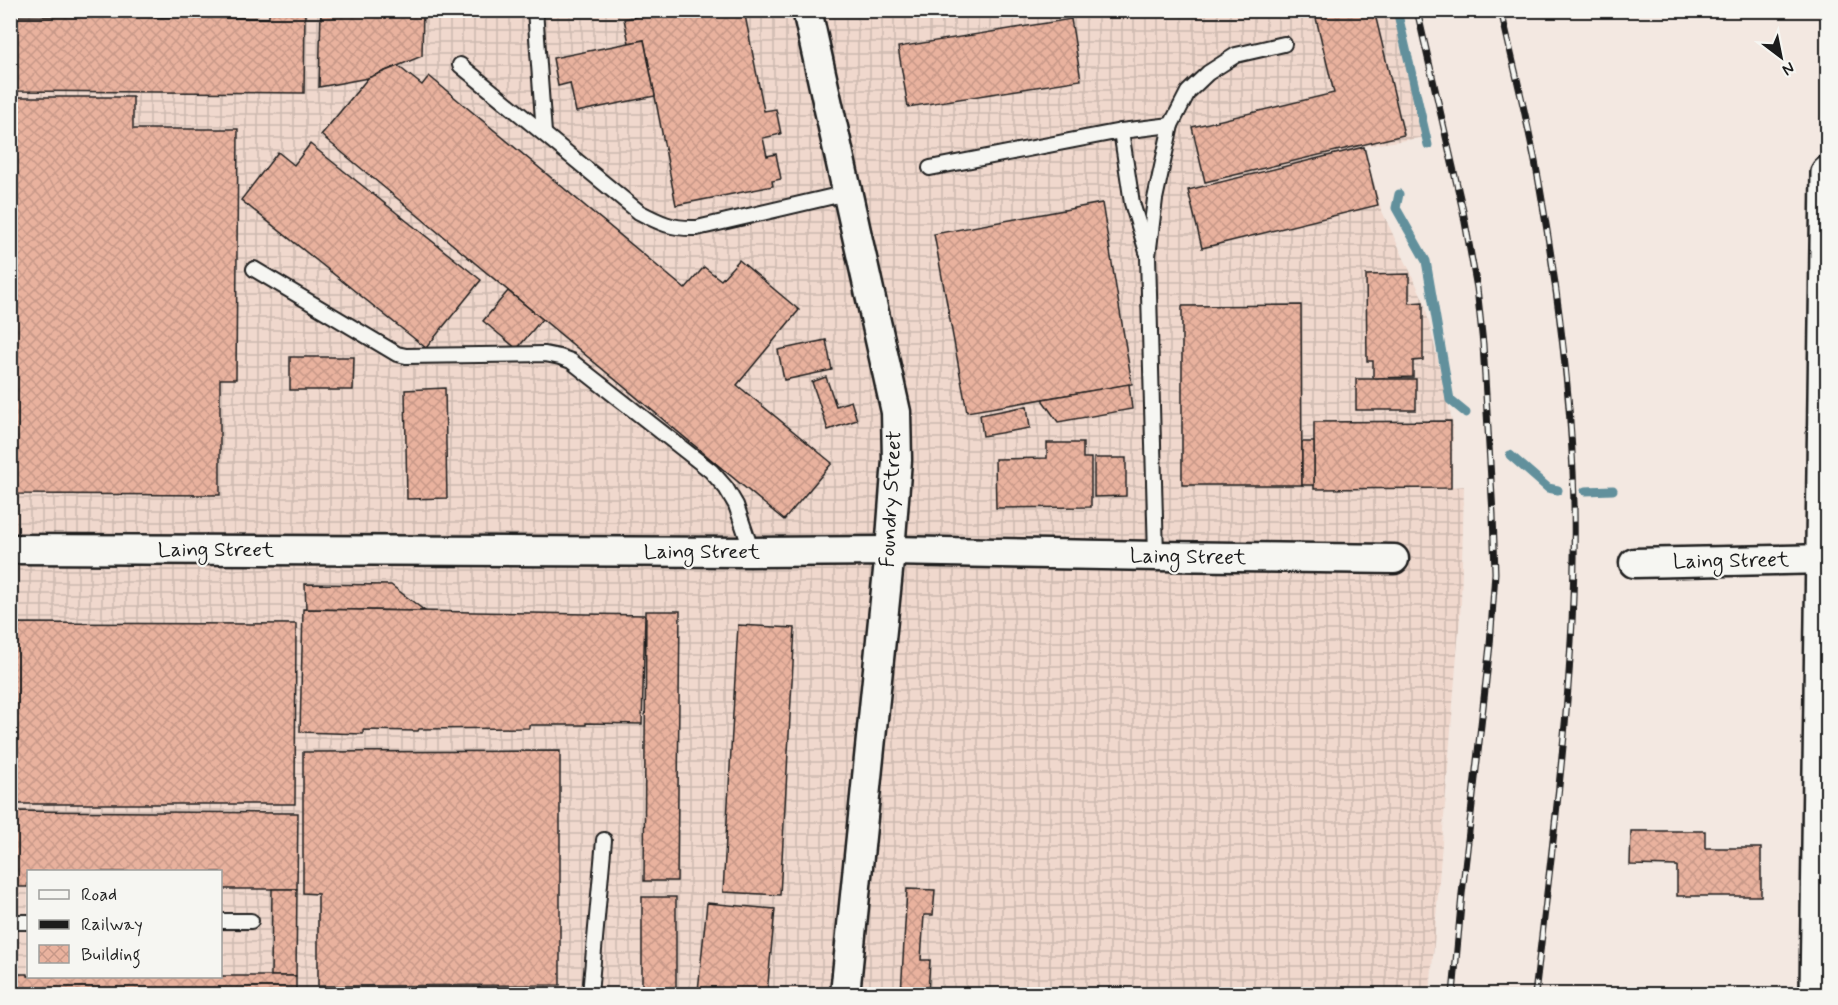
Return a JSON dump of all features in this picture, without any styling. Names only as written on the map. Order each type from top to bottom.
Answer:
[{"type":"street","name":"Foundry Street","points":[[807,10],[896,412],[897,460],[890,550],[845,994]]},
{"type":"street","points":[[1817,994],[1825,559],[1827,173]]},
{"type":"street","name":"Laing Street","points":[[10,549],[752,552],[890,550],[1394,558]]},
{"type":"street","name":"Laing Street","points":[[1634,563],[1825,559]]},
{"type":"lane","points":[[535,10],[544,133]]},
{"type":"lane","points":[[1156,556],[1148,256],[1155,199],[1171,125],[1188,92],[1208,73],[1236,55],[1284,44]]},
{"type":"lane","points":[[460,65],[639,212],[662,224],[680,229],[697,228],[847,193]]},
{"type":"lane","points":[[930,168],[1121,131],[1171,125]]},
{"type":"lane","points":[[1121,131],[1132,203],[1148,256]]},
{"type":"lane","points":[[254,269],[397,354],[406,356],[545,354],[571,361],[711,471],[726,488],[736,505],[752,552]]},
{"type":"lane","points":[[590,994],[604,840]]},
{"type":"lane","points":[[222,921],[251,921]]},
{"type":"lane","points":[[10,922],[27,922]]},
{"type":"shaded area","points":[[10,11],[1394,11],[1427,137],[1364,146],[1381,209],[1424,301],[1453,425],[1452,487],[1464,486],[1461,603],[1430,994],[11,994]]},
{"type":"building","points":[[269,10],[305,10],[304,93],[10,91],[10,16],[269,18]]},
{"type":"building","points":[[321,10],[423,10],[422,56],[368,78],[319,87]]},
{"type":"building","points":[[639,10],[744,10],[764,111],[776,109],[781,134],[763,138],[767,156],[776,154],[781,179],[772,181],[773,186],[676,205],[644,40],[629,43],[624,19],[640,16]]},
{"type":"building","points":[[1314,10],[1374,10],[1404,135],[1205,182],[1192,127],[1334,93]]},
{"type":"building","points":[[1071,19],[1081,80],[908,107],[898,47]]},
{"type":"building","points":[[644,40],[655,96],[576,112],[570,83],[558,86],[553,58]]},
{"type":"building","points":[[398,66],[422,85],[429,76],[685,289],[704,267],[721,280],[739,260],[799,310],[737,385],[832,463],[784,520],[321,135],[368,78]]},
{"type":"building","points":[[10,97],[133,97],[133,129],[238,129],[236,379],[220,379],[220,495],[10,494]]},
{"type":"building","points":[[310,144],[481,280],[426,348],[241,200],[278,152],[294,165]]},
{"type":"building","points":[[1364,147],[1378,205],[1202,248],[1188,190]]},
{"type":"building","points":[[1102,203],[1132,384],[967,412],[934,234]]},
{"type":"building","points":[[1409,274],[1409,303],[1423,302],[1423,360],[1413,361],[1413,377],[1373,378],[1373,361],[1367,361],[1366,275]]},
{"type":"building","points":[[508,291],[542,319],[517,349],[483,321]]},
{"type":"building","points":[[1301,305],[1302,485],[1182,485],[1182,306]]},
{"type":"building","points":[[826,340],[832,370],[784,380],[778,350]]},
{"type":"building","points":[[290,357],[354,357],[353,390],[290,390]]},
{"type":"building","points":[[826,377],[836,406],[851,401],[857,420],[828,430],[812,382]]},
{"type":"building","points":[[1356,379],[1416,379],[1416,410],[1356,410]]},
{"type":"building","points":[[1129,384],[1132,409],[1058,422],[1043,401],[1043,399]]},
{"type":"building","points":[[445,388],[447,498],[407,499],[405,390]]},
{"type":"building","points":[[1027,406],[1030,428],[983,436],[980,415]]},
{"type":"building","points":[[1451,421],[1451,488],[1314,489],[1314,422]]},
{"type":"building","points":[[1302,442],[1314,442],[1314,485],[1302,485]]},
{"type":"building","points":[[1047,443],[1083,443],[1083,458],[1091,458],[1091,507],[996,508],[995,459],[1047,458]]},
{"type":"building","points":[[1094,458],[1126,458],[1126,496],[1094,497]]},
{"type":"building","points":[[305,584],[391,585],[425,611],[306,609]]},
{"type":"building","points":[[303,609],[645,615],[642,724],[586,723],[586,725],[529,725],[529,728],[363,730],[363,734],[300,732]]},
{"type":"building","points":[[646,611],[680,611],[677,881],[644,881]]},
{"type":"building","points":[[10,623],[296,624],[295,804],[10,804]]},
{"type":"building","points":[[738,625],[795,628],[780,895],[723,892]]},
{"type":"building","points":[[560,751],[560,985],[318,986],[318,894],[303,893],[303,752]]},
{"type":"building","points":[[10,811],[298,813],[297,889],[222,889],[222,870],[27,870],[27,887],[10,887]]},
{"type":"building","points":[[1631,831],[1705,831],[1705,848],[1761,848],[1761,896],[1677,896],[1677,866],[1630,865]]},
{"type":"building","points":[[272,889],[297,889],[296,976],[271,976]]},
{"type":"building","points":[[907,889],[935,890],[933,915],[924,915],[921,960],[930,960],[928,994],[901,994]]},
{"type":"building","points":[[642,897],[676,897],[676,994],[642,994]]},
{"type":"building","points":[[707,903],[775,909],[767,994],[698,991]]},
{"type":"building","points":[[10,974],[27,974],[27,978],[296,976],[296,994],[10,994]]},
{"type":"waterway","points":[[1397,10],[1428,145]]},
{"type":"waterway","points":[[1399,194],[1396,208],[1426,261],[1450,400],[1466,413]]},
{"type":"waterway","points":[[1510,455],[1548,488],[1558,490]]},
{"type":"waterway","points":[[1585,491],[1613,490]]},
{"type":"railway","points":[[1417,10],[1463,211],[1477,288],[1483,344],[1493,514],[1495,573],[1490,645],[1453,994]]},
{"type":"railway","points":[[1501,10],[1533,153],[1548,238],[1564,351],[1573,465],[1574,565],[1568,688],[1535,994]]}]
